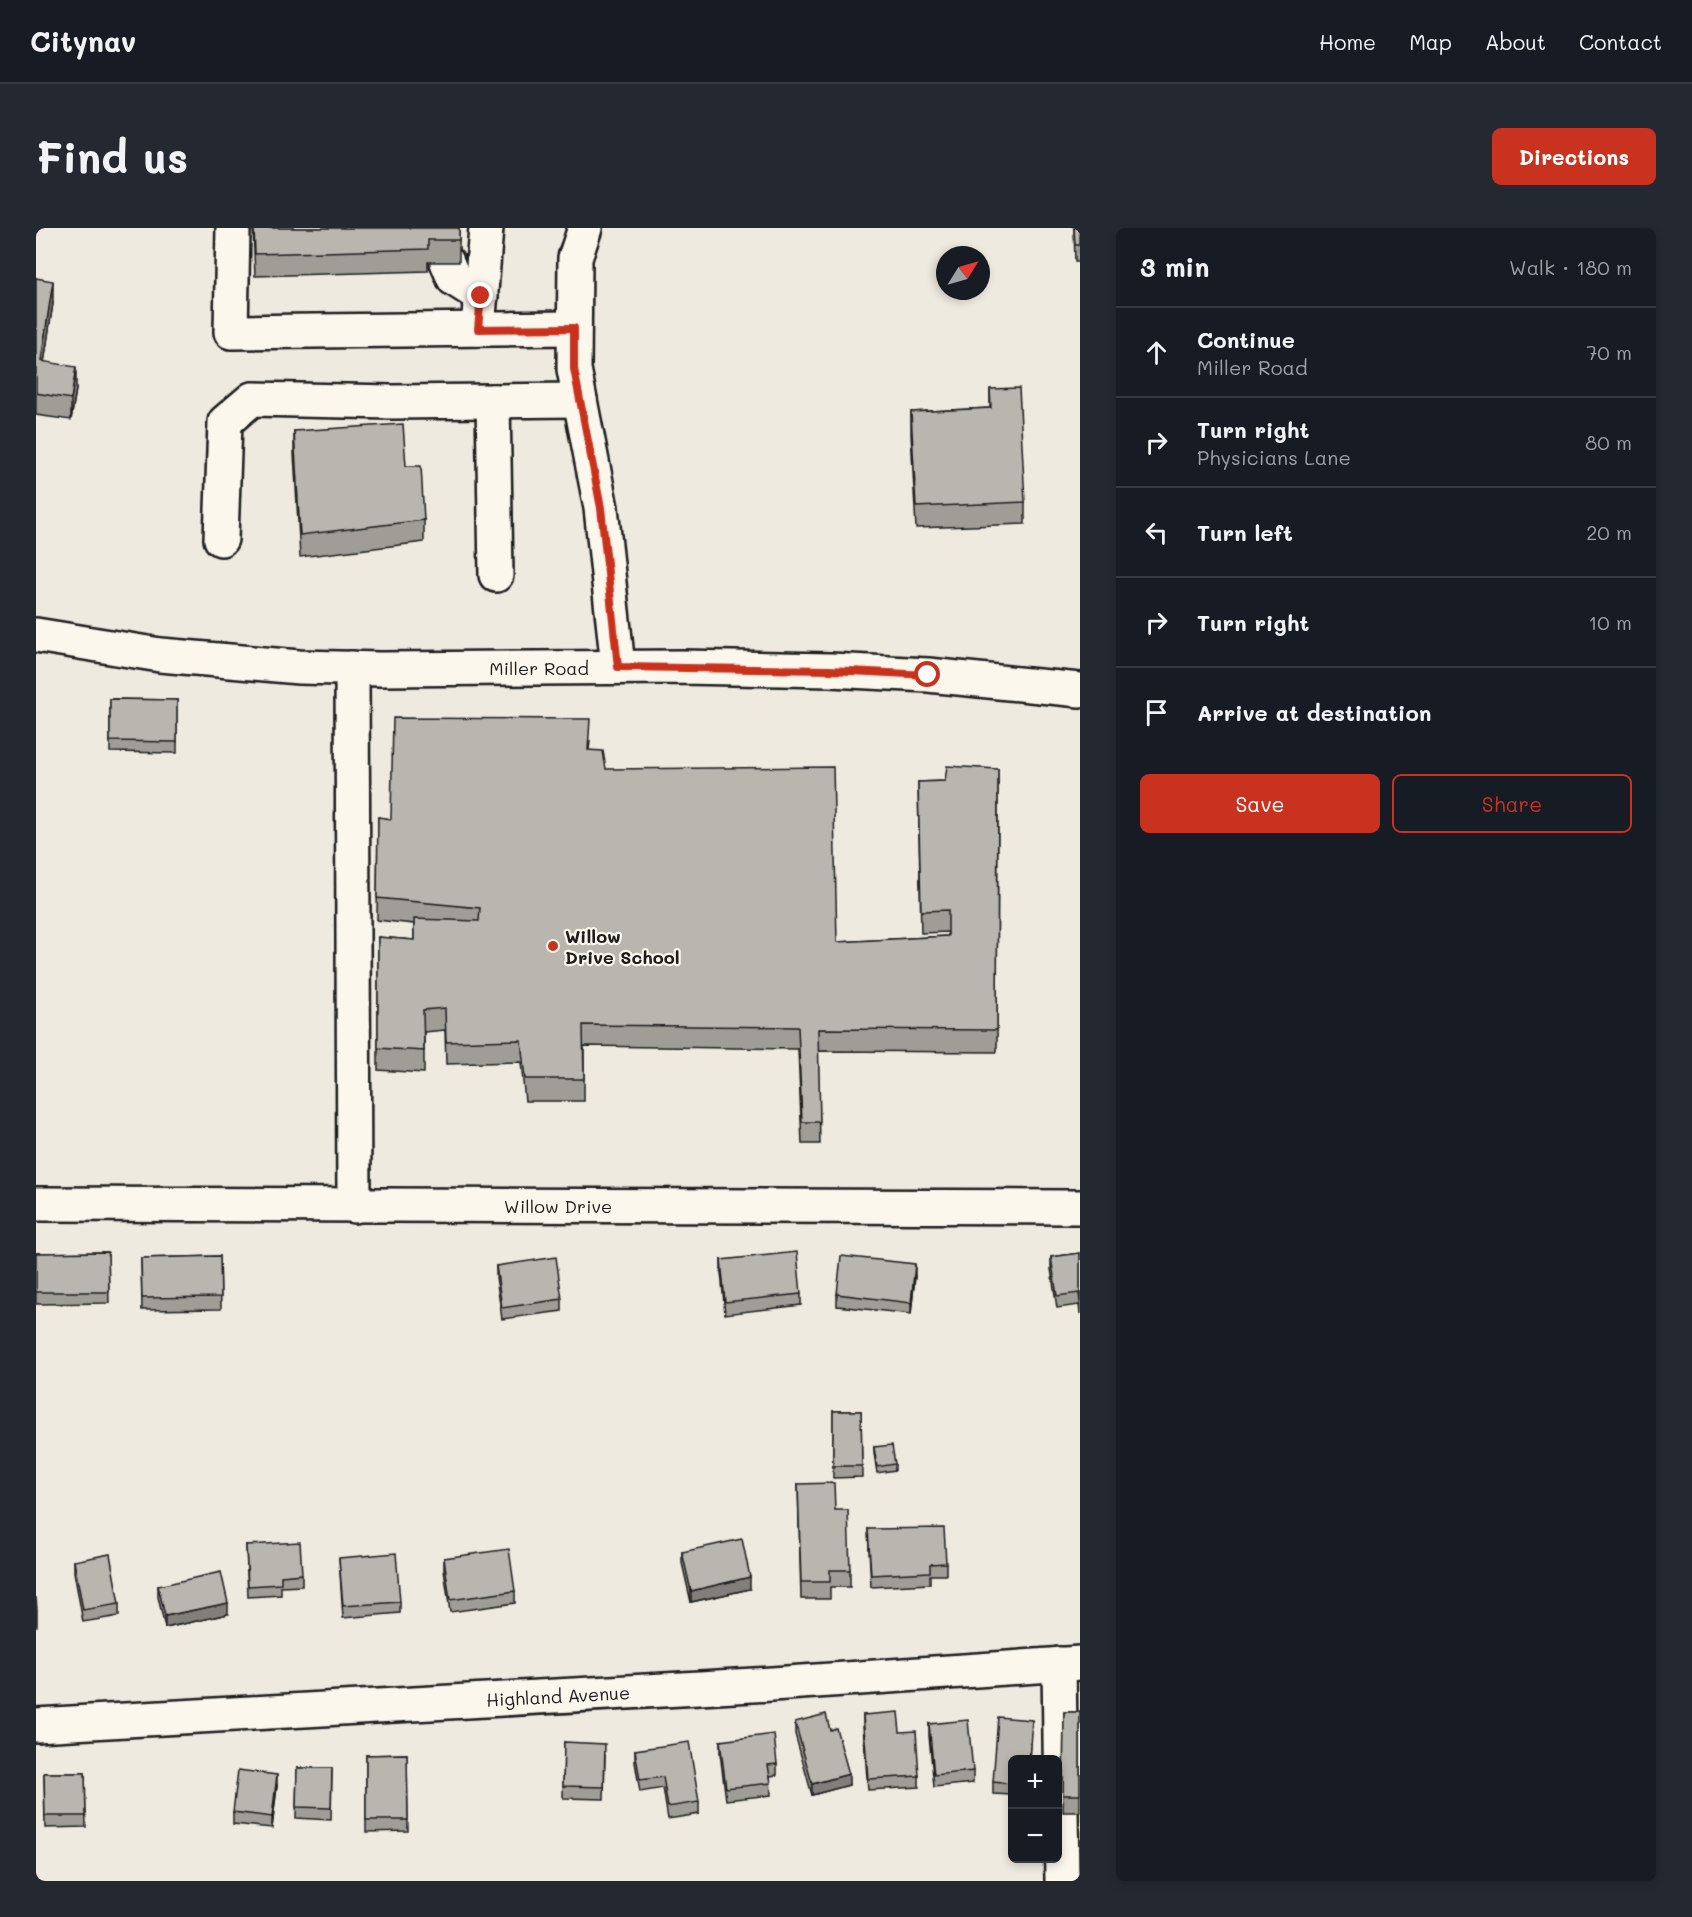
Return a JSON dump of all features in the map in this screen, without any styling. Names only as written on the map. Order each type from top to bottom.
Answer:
[{"type":"street","points":[[233,228],[231,332],[574,328]]},
{"type":"street","points":[[478,329],[486,228]]},
{"type":"street","points":[[585,228],[575,258],[574,369],[601,508],[618,667]]},
{"type":"street","points":[[447,262],[454,279],[481,296]]},
{"type":"street","points":[[220,539],[225,422],[252,399],[392,402],[580,400]]},
{"type":"street","points":[[493,401],[496,575]]},
{"type":"street","name":"Miller Road","points":[[36,635],[220,662],[352,668],[762,669],[917,675],[1080,690]]},
{"type":"street","points":[[352,668],[354,1206]]},
{"type":"street","name":"Willow Drive","points":[[36,1204],[1080,1207]]},
{"type":"street","points":[[1062,1881],[1069,1663]]},
{"type":"street","name":"Highland Avenue","points":[[36,1725],[772,1684],[1069,1663]]},
{"type":"building","points":[[254,228],[459,228],[459,240],[428,240],[428,249],[255,254]]},
{"type":"building","points":[[1074,228],[1080,228],[1080,245],[1075,245]]},
{"type":"building","points":[[36,278],[53,281],[41,361],[76,367],[71,399],[36,393]]},
{"type":"building","points":[[1019,388],[1025,502],[916,507],[911,412],[991,408],[990,389]]},
{"type":"building","points":[[403,424],[406,466],[421,466],[424,520],[300,535],[294,431]]},
{"type":"building","points":[[110,699],[177,700],[177,742],[110,741]]},
{"type":"building","points":[[393,718],[590,719],[588,750],[603,751],[606,769],[833,767],[837,942],[948,936],[948,910],[921,911],[918,782],[945,781],[947,766],[998,769],[997,1030],[818,1029],[820,1122],[802,1122],[798,1027],[583,1025],[584,1079],[525,1079],[521,1040],[446,1042],[445,1008],[423,1010],[424,1051],[378,1048],[378,937],[414,940],[414,919],[479,921],[480,908],[377,898],[378,817],[391,819]]},
{"type":"building","points":[[108,1252],[109,1292],[36,1292],[36,1253]]},
{"type":"building","points":[[797,1252],[801,1294],[725,1302],[721,1260]]},
{"type":"building","points":[[1080,1253],[1080,1302],[1079,1293],[1057,1296],[1051,1257]]},
{"type":"building","points":[[220,1256],[221,1297],[142,1298],[141,1258]]},
{"type":"building","points":[[841,1256],[915,1264],[911,1303],[837,1294]]},
{"type":"building","points":[[556,1257],[562,1299],[502,1308],[496,1266]]},
{"type":"building","points":[[833,1411],[861,1411],[862,1466],[833,1466]]},
{"type":"building","points":[[892,1445],[895,1464],[877,1467],[874,1447]]},
{"type":"building","points":[[834,1483],[835,1510],[848,1510],[850,1570],[830,1570],[830,1582],[801,1582],[798,1484]]},
{"type":"building","points":[[944,1528],[946,1563],[930,1564],[930,1572],[871,1575],[868,1529]]},
{"type":"building","points":[[742,1539],[750,1577],[691,1591],[682,1552]]},
{"type":"building","points":[[300,1542],[302,1574],[281,1576],[281,1584],[248,1586],[246,1545]]},
{"type":"building","points":[[509,1549],[515,1591],[450,1600],[444,1558]]},
{"type":"building","points":[[396,1553],[400,1602],[343,1606],[339,1558]]},
{"type":"building","points":[[110,1554],[119,1604],[83,1610],[74,1561]]},
{"type":"building","points":[[221,1572],[228,1603],[165,1616],[158,1586]]},
{"type":"building","points":[[898,1712],[900,1732],[916,1731],[919,1776],[868,1779],[863,1715]]},
{"type":"building","points":[[1064,1712],[1080,1712],[1080,1795],[1063,1795]]},
{"type":"building","points":[[826,1714],[830,1730],[836,1728],[849,1774],[812,1784],[795,1722]]},
{"type":"building","points":[[998,1717],[1032,1720],[1029,1755],[1008,1755],[1008,1784],[993,1782]]},
{"type":"building","points":[[968,1720],[973,1771],[934,1775],[929,1724]]},
{"type":"building","points":[[774,1734],[777,1764],[768,1765],[771,1783],[726,1788],[720,1741]]},
{"type":"building","points":[[564,1742],[605,1744],[604,1787],[563,1786]]},
{"type":"building","points":[[689,1742],[699,1802],[668,1807],[663,1777],[640,1780],[635,1750]]},
{"type":"building","points":[[407,1754],[408,1820],[366,1820],[366,1755]]},
{"type":"building","points":[[297,1768],[332,1768],[331,1808],[296,1807]]},
{"type":"building","points":[[238,1770],[277,1775],[272,1817],[233,1812]]},
{"type":"building","points":[[44,1773],[85,1773],[86,1816],[45,1816]]},
{"type":"place","name":"Willow Drive School","points":[[553,946]]},
{"type":"route","points":[[481,296],[478,329],[574,328],[574,369],[601,508],[618,667],[830,670],[928,675]]}]
